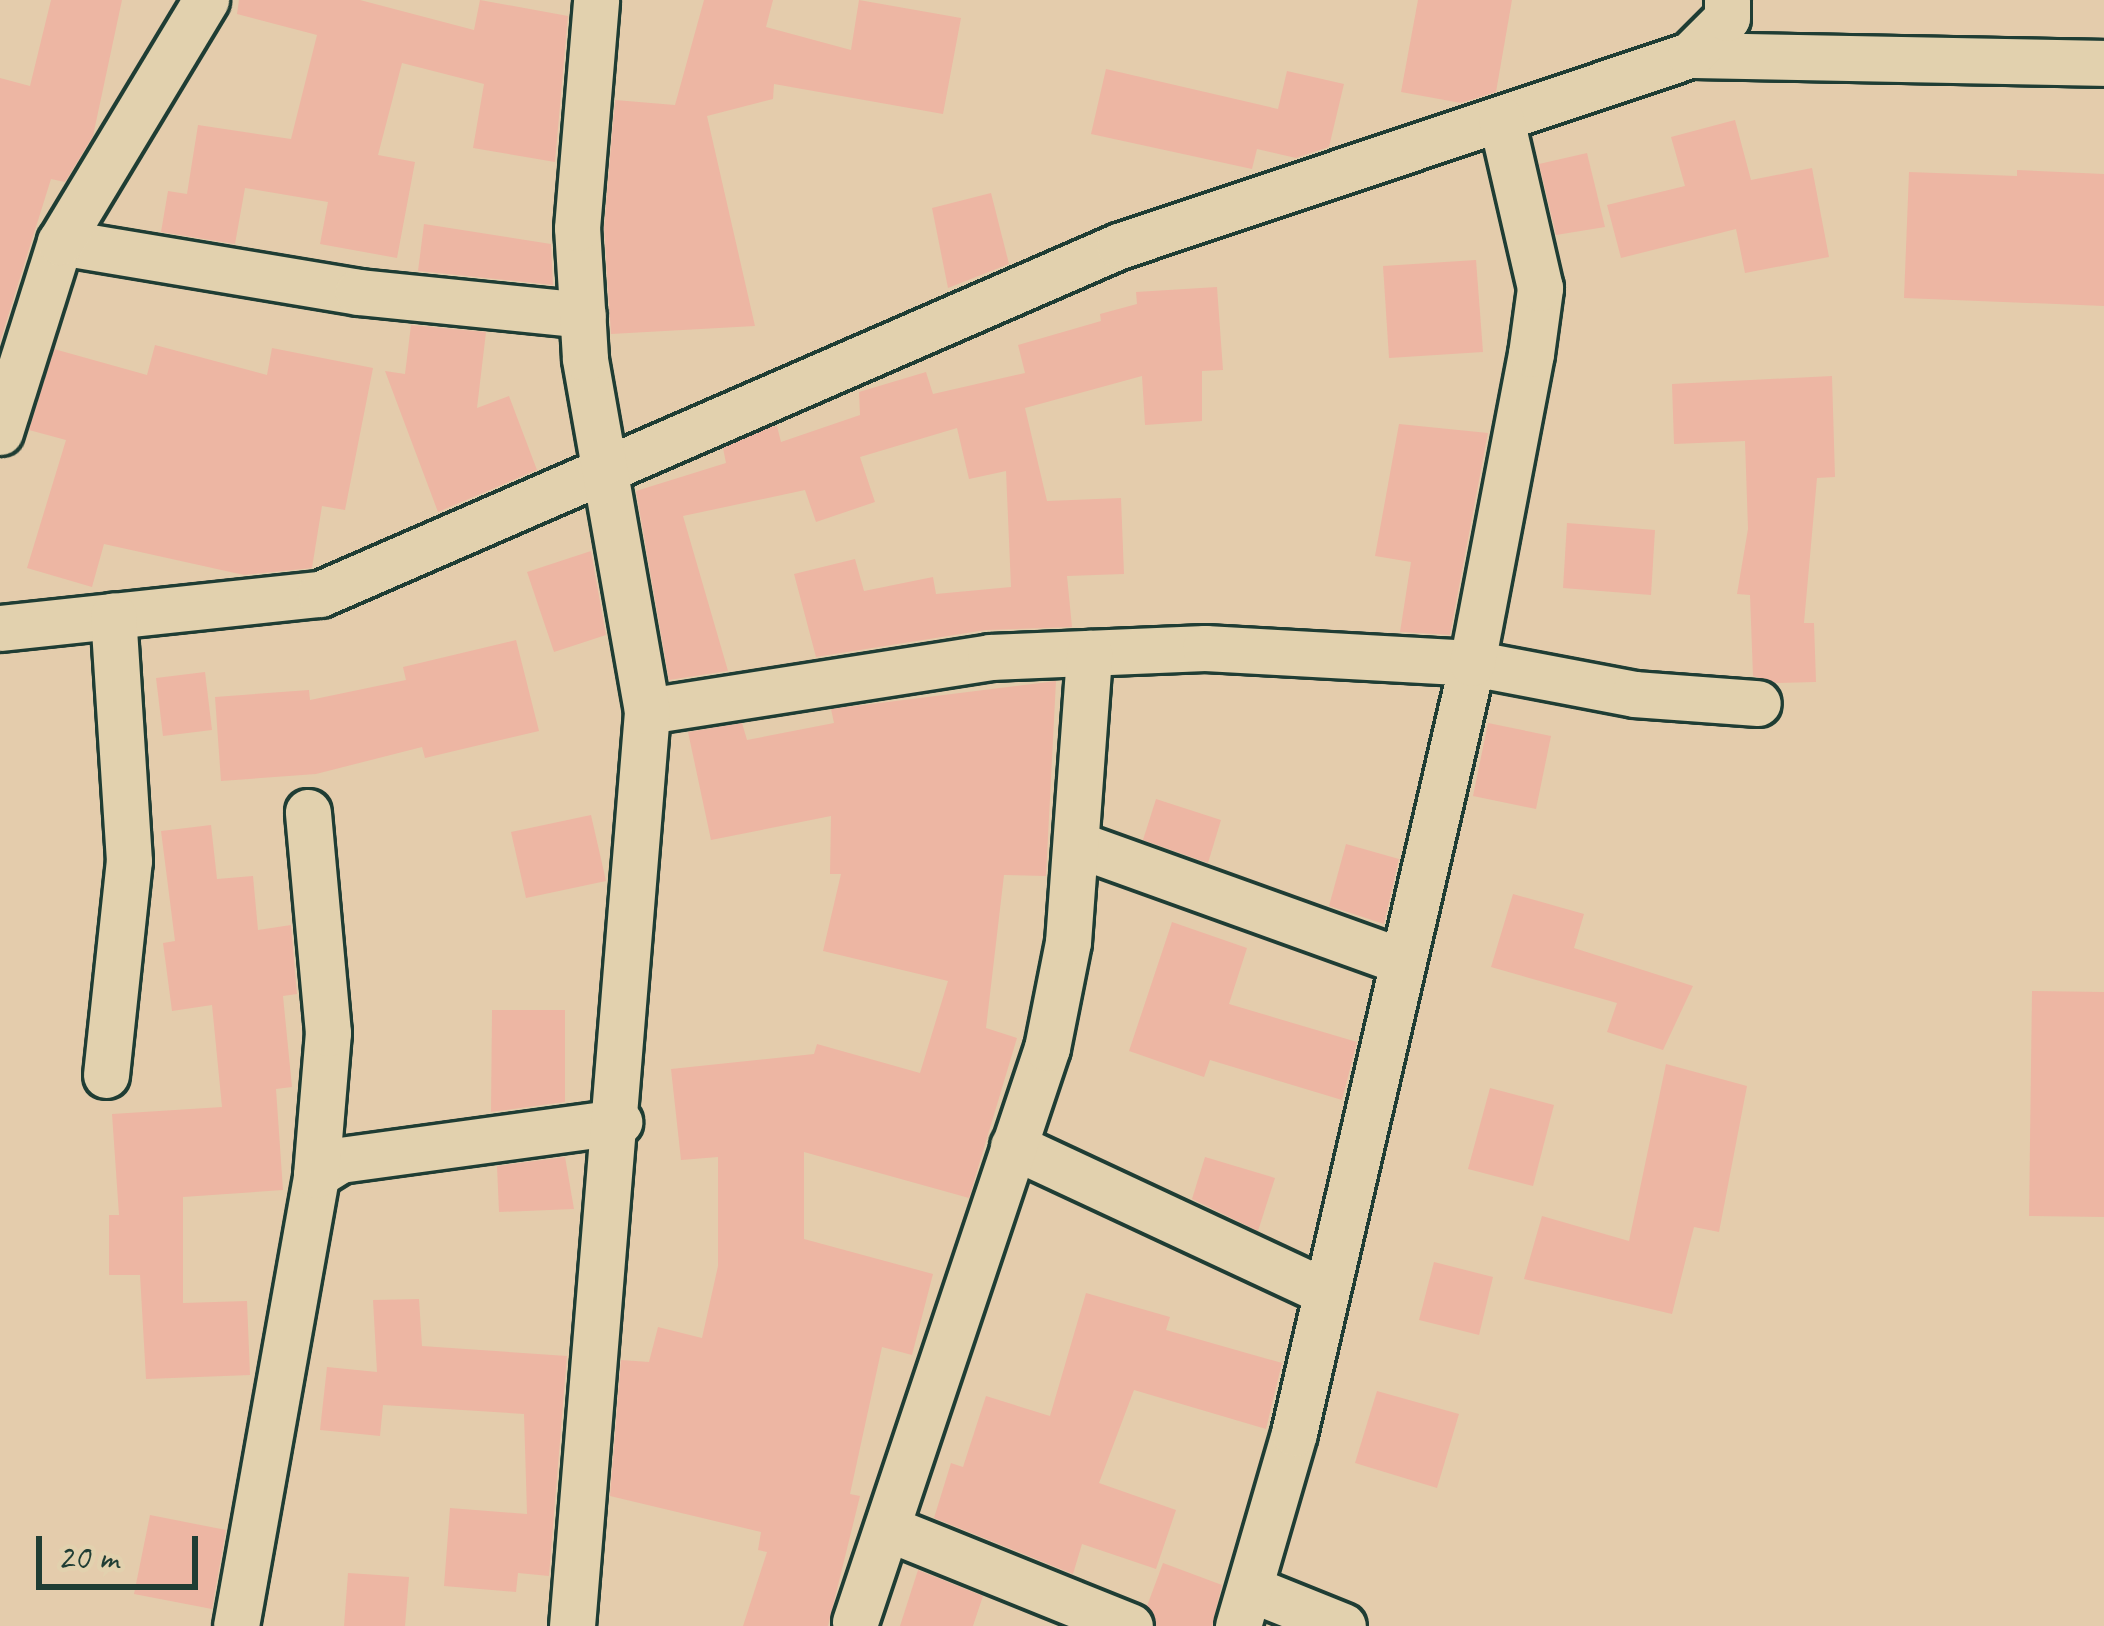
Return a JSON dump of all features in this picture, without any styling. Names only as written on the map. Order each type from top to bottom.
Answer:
[{"type":"street","points":[[0,432],[60,242],[206,0]]},
{"type":"street","points":[[572,1626],[619,1122],[647,711],[598,467],[583,315],[577,228],[596,0]]},
{"type":"street","points":[[1690,56],[1727,18],[1727,0]]},
{"type":"street","points":[[0,628],[320,594],[598,467],[1119,246],[1690,56],[2104,62]]},
{"type":"street","points":[[1342,1626],[1245,1607],[1326,1292],[1472,663],[1540,288],[1501,119]]},
{"type":"street","points":[[60,242],[358,292],[583,315]]},
{"type":"street","points":[[106,1076],[129,861],[113,616]]},
{"type":"street","points":[[647,711],[990,657],[1205,648],[1472,663],[1634,694],[1758,703]]},
{"type":"street","points":[[855,1622],[1047,1048],[1079,844],[1089,653]]},
{"type":"street","points":[[236,1626],[316,1175],[328,1033],[308,812]]},
{"type":"street","points":[[1079,844],[1401,961]]},
{"type":"street","points":[[316,1175],[340,1160],[619,1122]]},
{"type":"street","points":[[1013,1146],[1326,1292]]},
{"type":"street","points":[[886,1528],[1130,1626]]},
{"type":"building","points":[[51,0],[122,0],[93,136],[65,182],[51,179],[0,342],[0,78],[30,86]]},
{"type":"building","points":[[239,0],[360,0],[474,30],[480,0],[568,16],[555,162],[473,148],[484,84],[402,63],[378,155],[415,162],[397,258],[320,244],[328,202],[245,188],[235,244],[161,232],[168,191],[187,194],[198,125],[291,139],[317,35],[237,14]]},
{"type":"building","points":[[704,0],[773,0],[766,27],[851,50],[859,0],[961,18],[943,114],[774,84],[773,99],[707,116],[755,326],[611,334],[604,228],[615,100],[675,105]]},
{"type":"building","points":[[1418,0],[1512,0],[1496,92],[1461,103],[1401,92]]},
{"type":"building","points":[[1106,69],[1278,109],[1287,71],[1344,84],[1329,147],[1296,158],[1257,149],[1252,169],[1091,134]]},
{"type":"building","points":[[1735,120],[1751,180],[1812,168],[1829,257],[1745,273],[1736,229],[1621,258],[1607,205],[1685,186],[1671,137]]},
{"type":"building","points":[[1587,153],[1605,227],[1556,235],[1539,164]]},
{"type":"building","points":[[2017,170],[2104,174],[2104,306],[1904,298],[1909,172],[2017,176]]},
{"type":"building","points":[[991,193],[1009,264],[948,288],[932,208]]},
{"type":"building","points":[[424,224],[551,244],[553,285],[418,271]]},
{"type":"building","points":[[1476,260],[1483,352],[1389,358],[1383,266]]},
{"type":"building","points":[[1217,287],[1223,370],[1202,371],[1202,421],[1145,425],[1142,376],[1025,408],[1047,501],[1121,498],[1124,574],[1067,576],[1072,627],[986,630],[816,657],[794,574],[855,559],[864,591],[933,577],[936,594],[1011,587],[1006,471],[969,479],[957,428],[860,457],[875,502],[816,522],[805,490],[683,516],[728,671],[669,680],[636,491],[726,463],[723,448],[770,427],[777,426],[781,442],[860,415],[859,392],[926,372],[933,394],[1025,373],[1018,345],[1101,321],[1100,314],[1137,304],[1136,292]]},
{"type":"building","points":[[411,325],[486,332],[477,408],[509,396],[537,470],[438,512],[385,371],[405,374]]},
{"type":"building","points":[[155,345],[267,375],[272,348],[373,368],[345,510],[322,506],[312,568],[244,575],[104,544],[92,587],[27,568],[66,440],[29,430],[54,349],[147,375]]},
{"type":"building","points":[[1832,376],[1835,477],[1817,478],[1804,623],[1814,623],[1816,682],[1776,683],[1753,676],[1750,595],[1737,594],[1748,529],[1745,441],[1674,444],[1672,384]]},
{"type":"building","points":[[1399,424],[1488,433],[1450,635],[1400,632],[1411,562],[1375,556]]},
{"type":"building","points":[[1567,523],[1655,530],[1651,595],[1563,588]]},
{"type":"building","points":[[591,551],[606,635],[554,652],[527,572]]},
{"type":"building","points":[[516,640],[539,731],[425,758],[422,747],[316,774],[221,781],[215,697],[309,690],[310,700],[406,680],[403,667]]},
{"type":"building","points":[[205,672],[212,730],[163,736],[156,678]]},
{"type":"building","points":[[1056,681],[1046,876],[1004,875],[986,1028],[1017,1038],[969,1198],[804,1152],[804,1239],[933,1274],[912,1355],[882,1347],[850,1494],[860,1496],[828,1626],[743,1626],[767,1552],[758,1550],[761,1532],[610,1496],[621,1360],[649,1362],[658,1327],[702,1338],[718,1266],[718,1157],[681,1160],[671,1069],[814,1054],[817,1044],[920,1073],[948,981],[823,951],[841,874],[830,874],[831,816],[711,840],[688,732],[742,723],[747,740],[834,723],[831,709]]},
{"type":"building","points":[[1488,723],[1551,736],[1536,809],[1473,796]]},
{"type":"building","points":[[1156,799],[1221,820],[1208,863],[1143,840]]},
{"type":"building","points":[[591,815],[606,881],[526,898],[511,832]]},
{"type":"building","points":[[211,825],[217,879],[253,876],[258,930],[291,925],[297,994],[283,996],[292,1087],[276,1089],[283,1190],[183,1197],[183,1303],[247,1301],[250,1375],[146,1379],[140,1275],[109,1275],[109,1215],[119,1215],[112,1114],[222,1107],[212,1005],[172,1011],[163,943],[175,941],[161,831]]},
{"type":"building","points":[[1346,844],[1399,859],[1384,924],[1329,906]]},
{"type":"building","points":[[1513,894],[1584,914],[1574,948],[1693,986],[1663,1050],[1607,1032],[1617,1003],[1491,967]]},
{"type":"building","points":[[1172,922],[1247,948],[1229,1004],[1357,1042],[1342,1100],[1210,1060],[1204,1077],[1129,1051]]},
{"type":"building","points":[[2032,991],[2104,992],[2104,1217],[2029,1216]]},
{"type":"building","points":[[492,1010],[565,1010],[565,1102],[491,1112]]},
{"type":"building","points":[[1666,1064],[1747,1086],[1719,1232],[1694,1227],[1672,1314],[1524,1279],[1542,1216],[1629,1241]]},
{"type":"building","points":[[1490,1088],[1554,1105],[1533,1186],[1468,1169]]},
{"type":"building","points":[[565,1157],[574,1209],[499,1212],[497,1166]]},
{"type":"building","points":[[1205,1157],[1275,1178],[1258,1231],[1192,1199]]},
{"type":"building","points":[[1434,1262],[1493,1277],[1479,1335],[1419,1320]]},
{"type":"building","points":[[1086,1293],[1170,1317],[1166,1330],[1282,1363],[1266,1429],[1134,1390],[1099,1483],[1176,1510],[1156,1569],[1082,1544],[1073,1574],[934,1518],[951,1463],[963,1467],[986,1396],[1050,1416]]},
{"type":"building","points":[[419,1299],[422,1346],[567,1356],[549,1576],[518,1573],[516,1592],[444,1586],[450,1508],[527,1514],[524,1414],[383,1405],[380,1436],[320,1430],[327,1367],[377,1372],[373,1300]]},
{"type":"building","points":[[1377,1391],[1459,1414],[1437,1488],[1355,1463]]},
{"type":"building","points":[[150,1515],[226,1530],[212,1609],[134,1594]]},
{"type":"building","points":[[1163,1563],[1222,1585],[1212,1626],[1156,1626],[1147,1606]]},
{"type":"building","points":[[918,1570],[983,1596],[973,1626],[900,1626]]},
{"type":"building","points":[[348,1573],[409,1577],[405,1626],[344,1626]]}]
